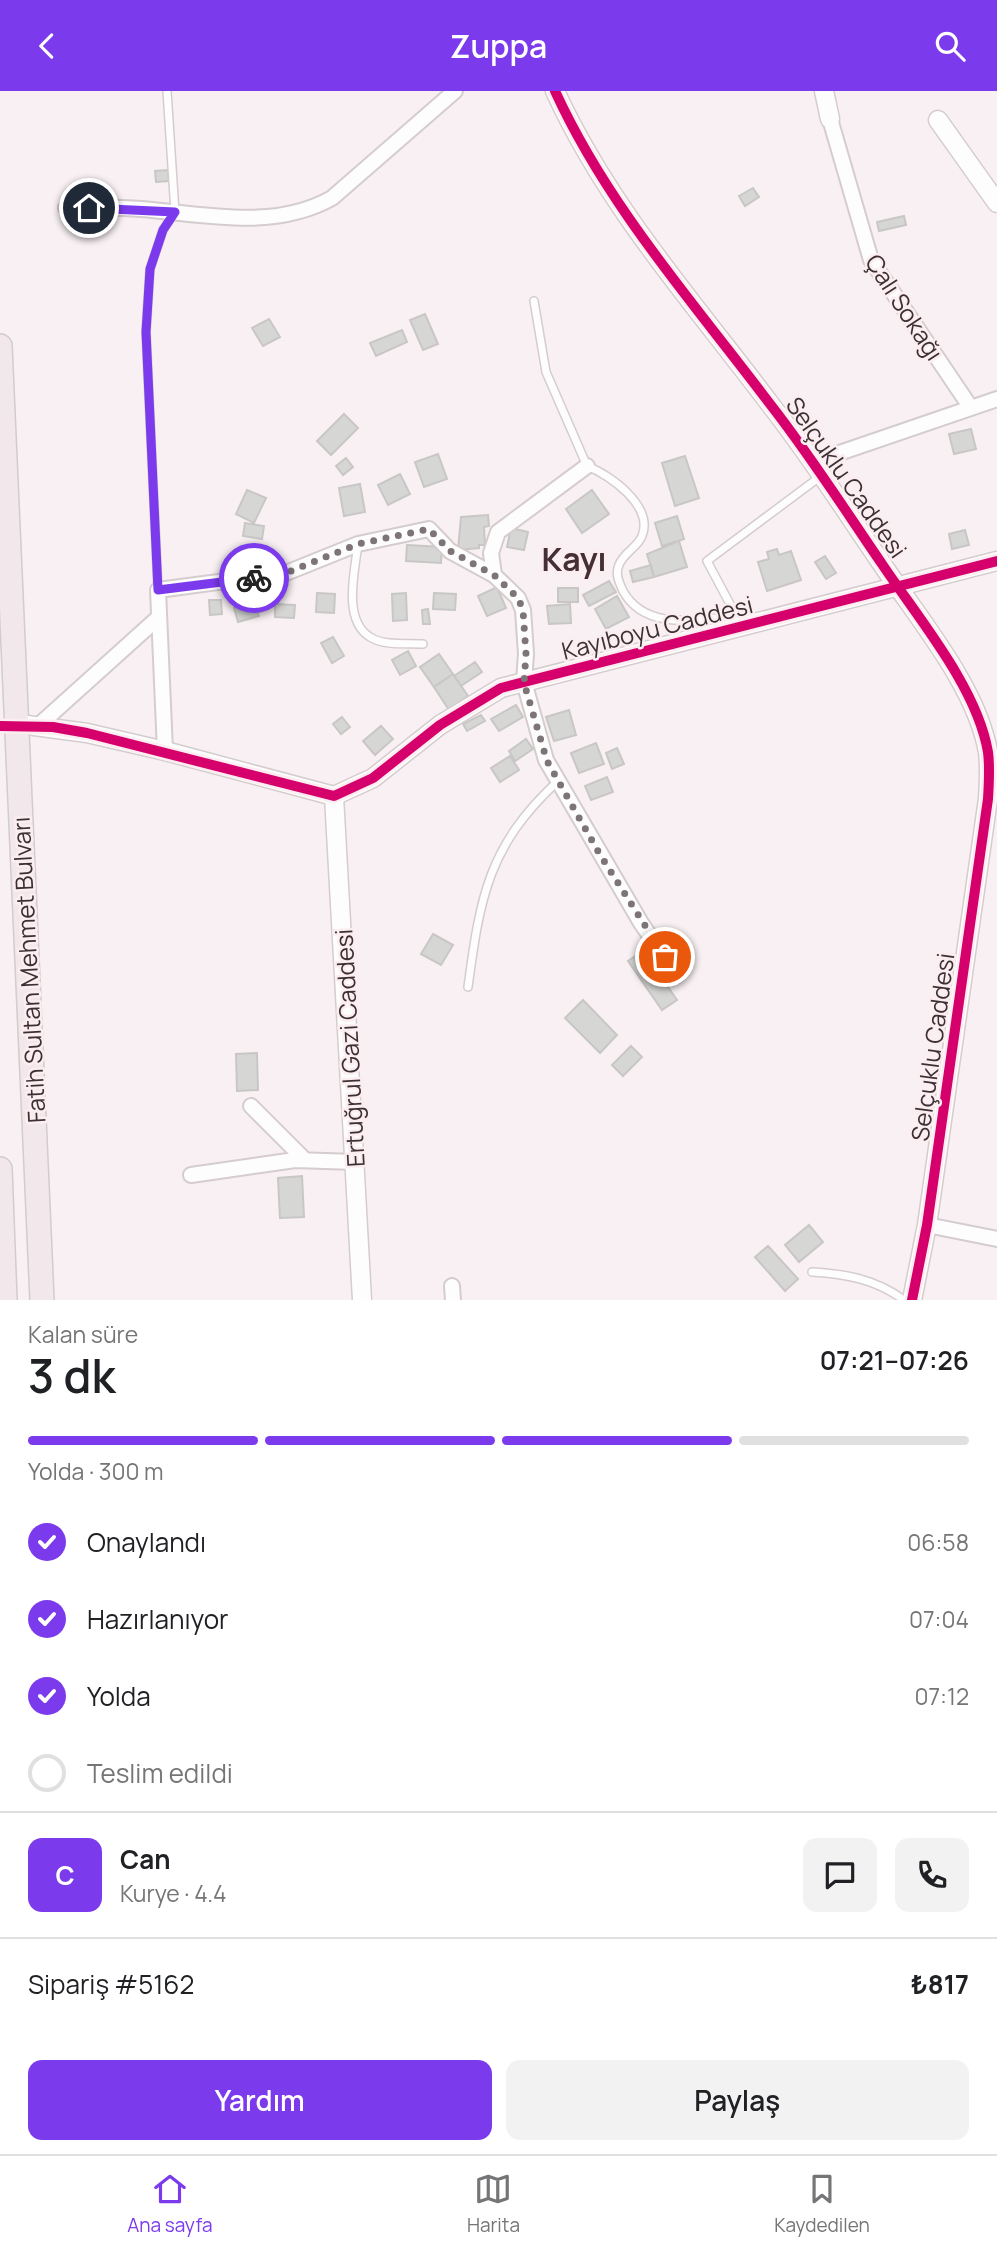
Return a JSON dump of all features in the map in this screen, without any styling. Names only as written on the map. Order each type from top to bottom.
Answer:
[{"type":"highway","name":"Fatih Sultan Mehmet Bulvarı","points":[[0,346],[43,1300]]},
{"type":"highway","points":[[0,1169],[5,1300]]},
{"type":"street","points":[[66,208],[248,218],[283,217],[310,211],[332,198],[455,91]]},
{"type":"street","name":"Selçuklu Caddesi","points":[[555,91],[585,148],[662,265],[817,469],[957,678],[975,712],[988,752],[993,800],[927,1225],[912,1300]]},
{"type":"street","points":[[824,91],[830,119]]},
{"type":"street","name":"Çalı Sokağı","points":[[830,119],[871,260],[971,408]]},
{"type":"street","points":[[938,120],[997,203]]},
{"type":"street","points":[[817,469],[997,399]]},
{"type":"street","points":[[494,575],[491,554],[498,532],[587,465]]},
{"type":"street","points":[[165,751],[158,590],[286,573],[358,544],[429,529],[462,559],[494,575],[518,598],[523,610],[526,654],[524,683],[538,736],[557,782],[641,923],[677,975]]},
{"type":"street","name":"Kayıboyu Caddesi","points":[[334,796],[373,778],[474,702],[501,688],[739,621],[898,588],[997,561]]},
{"type":"street","points":[[33,726],[159,617]]},
{"type":"street","points":[[33,726],[87,733],[165,751],[334,796]]},
{"type":"street","name":"Ertuğrul Gazi Caddesi","points":[[334,796],[362,1300]]},
{"type":"street","points":[[251,1106],[305,1160]]},
{"type":"street","points":[[191,1175],[305,1160],[355,1162]]},
{"type":"street","points":[[927,1225],[997,1239]]},
{"type":"lane","points":[[158,590],[146,332],[150,269],[163,230],[175,212],[167,91]]},
{"type":"lane","points":[[534,300],[547,372],[587,465],[604,472],[641,512],[644,524],[642,538],[618,567],[617,577],[630,601],[644,614],[683,620],[739,621],[707,561],[817,469]]},
{"type":"lane","points":[[358,544],[353,600],[360,628],[370,638],[381,641],[424,643]]},
{"type":"lane","points":[[468,987],[478,914],[492,867],[526,813],[557,782]]},
{"type":"lane","points":[[811,1272],[861,1278],[878,1283],[904,1300]]},
{"type":"building","points":[[168,170],[169,181],[156,182],[155,171]]},
{"type":"building","points":[[753,188],[759,197],[745,206],[739,196]]},
{"type":"building","points":[[904,216],[906,225],[879,231],[877,222]]},
{"type":"building","points":[[425,314],[438,344],[423,350],[410,320]]},
{"type":"building","points":[[269,319],[280,337],[263,346],[252,328]]},
{"type":"building","points":[[402,330],[407,342],[376,356],[370,343]]},
{"type":"building","points":[[344,414],[358,428],[331,455],[317,441]]},
{"type":"building","points":[[971,429],[976,449],[954,454],[949,434]]},
{"type":"building","points":[[438,454],[447,479],[424,487],[415,462]]},
{"type":"building","points":[[685,456],[699,498],[675,506],[662,463]]},
{"type":"building","points":[[346,458],[353,467],[343,475],[336,466]]},
{"type":"building","points":[[400,474],[410,494],[388,505],[378,485]]},
{"type":"building","points":[[360,484],[365,512],[344,516],[339,488]]},
{"type":"building","points":[[247,490],[266,498],[254,523],[236,514]]},
{"type":"building","points":[[592,490],[609,514],[582,533],[566,509]]},
{"type":"building","points":[[488,515],[489,526],[484,527],[485,545],[458,550],[461,517]]},
{"type":"building","points":[[677,516],[684,539],[662,546],[655,523]]},
{"type":"building","points":[[245,523],[264,526],[262,539],[243,536]]},
{"type":"building","points":[[511,528],[528,532],[524,550],[507,547]]},
{"type":"building","points":[[965,530],[969,545],[952,549],[949,534]]},
{"type":"building","points":[[679,541],[687,567],[654,577],[647,554]]},
{"type":"building","points":[[407,545],[442,547],[441,563],[406,561]]},
{"type":"building","points":[[777,549],[779,555],[791,551],[801,580],[767,591],[758,562],[769,559],[767,552]]},
{"type":"building","points":[[825,556],[836,573],[826,579],[815,562]]},
{"type":"building","points":[[651,565],[654,577],[633,582],[630,571]]},
{"type":"building","points":[[609,581],[616,592],[589,606],[583,595]]},
{"type":"building","points":[[497,587],[506,608],[487,616],[478,596]]},
{"type":"building","points":[[558,588],[578,588],[578,602],[558,602]]},
{"type":"building","points":[[317,593],[335,594],[334,613],[316,612]]},
{"type":"building","points":[[406,593],[407,620],[393,621],[392,594]]},
{"type":"building","points":[[434,593],[456,594],[455,610],[433,609]]},
{"type":"building","points":[[259,594],[271,594],[271,607],[259,607]]},
{"type":"building","points":[[617,596],[629,617],[606,629],[595,609]]},
{"type":"building","points":[[209,600],[221,600],[222,614],[210,615]]},
{"type":"building","points":[[254,602],[259,616],[238,622],[234,608]]},
{"type":"building","points":[[275,604],[295,605],[294,618],[275,617]]},
{"type":"building","points":[[570,604],[571,623],[549,624],[547,606]]},
{"type":"building","points":[[428,609],[430,624],[423,624],[422,610]]},
{"type":"building","points":[[333,637],[344,656],[332,663],[321,643]]},
{"type":"building","points":[[408,651],[416,666],[400,675],[392,660]]},
{"type":"building","points":[[439,654],[453,674],[434,687],[420,667]]},
{"type":"building","points":[[475,662],[482,672],[461,686],[454,676]]},
{"type":"building","points":[[453,674],[468,696],[449,710],[434,687]]},
{"type":"building","points":[[516,705],[523,717],[499,731],[491,719]]},
{"type":"building","points":[[569,710],[576,735],[554,741],[546,717]]},
{"type":"building","points":[[481,715],[485,721],[467,731],[463,724]]},
{"type":"building","points":[[342,717],[350,727],[341,734],[333,724]]},
{"type":"building","points":[[381,726],[393,739],[375,755],[363,741]]},
{"type":"building","points":[[526,739],[533,749],[515,761],[509,751]]},
{"type":"building","points":[[596,743],[604,764],[579,773],[571,753]]},
{"type":"building","points":[[617,748],[624,764],[612,769],[606,753]]},
{"type":"building","points":[[510,756],[519,770],[500,782],[491,768]]},
{"type":"building","points":[[607,777],[613,792],[591,800],[585,786]]},
{"type":"building","points":[[433,934],[453,945],[441,965],[421,954]]},
{"type":"building","points":[[643,951],[677,1000],[662,1010],[628,961]]},
{"type":"building","points":[[583,1000],[617,1035],[600,1053],[565,1018]]},
{"type":"building","points":[[631,1046],[642,1057],[623,1076],[612,1065]]},
{"type":"building","points":[[257,1053],[258,1090],[237,1091],[236,1054]]},
{"type":"building","points":[[302,1176],[304,1217],[280,1218],[278,1178]]},
{"type":"building","points":[[809,1225],[823,1242],[799,1262],[785,1245]]},
{"type":"building","points":[[768,1246],[798,1279],[785,1291],[755,1257]]},
{"type":"cycle path","points":[[555,91],[576,134],[626,214],[799,443],[944,654],[959,678],[982,727],[989,758],[988,799],[927,1225],[912,1300]]},
{"type":"cycle path","points":[[0,726],[53,727],[87,733],[334,796],[373,778],[440,725],[501,688],[997,561]]},
{"type":"way so far","points":[[254,578],[286,573],[358,544],[429,529],[450,551],[494,575],[511,590],[523,610],[526,654],[524,683],[547,761],[641,923],[665,957]]},
{"type":"district","name":"Kayı","points":[[574,559]]},
{"type":"route","points":[[89,208],[136,208],[175,212],[163,230],[150,269],[146,332],[158,590],[254,578]]}]
